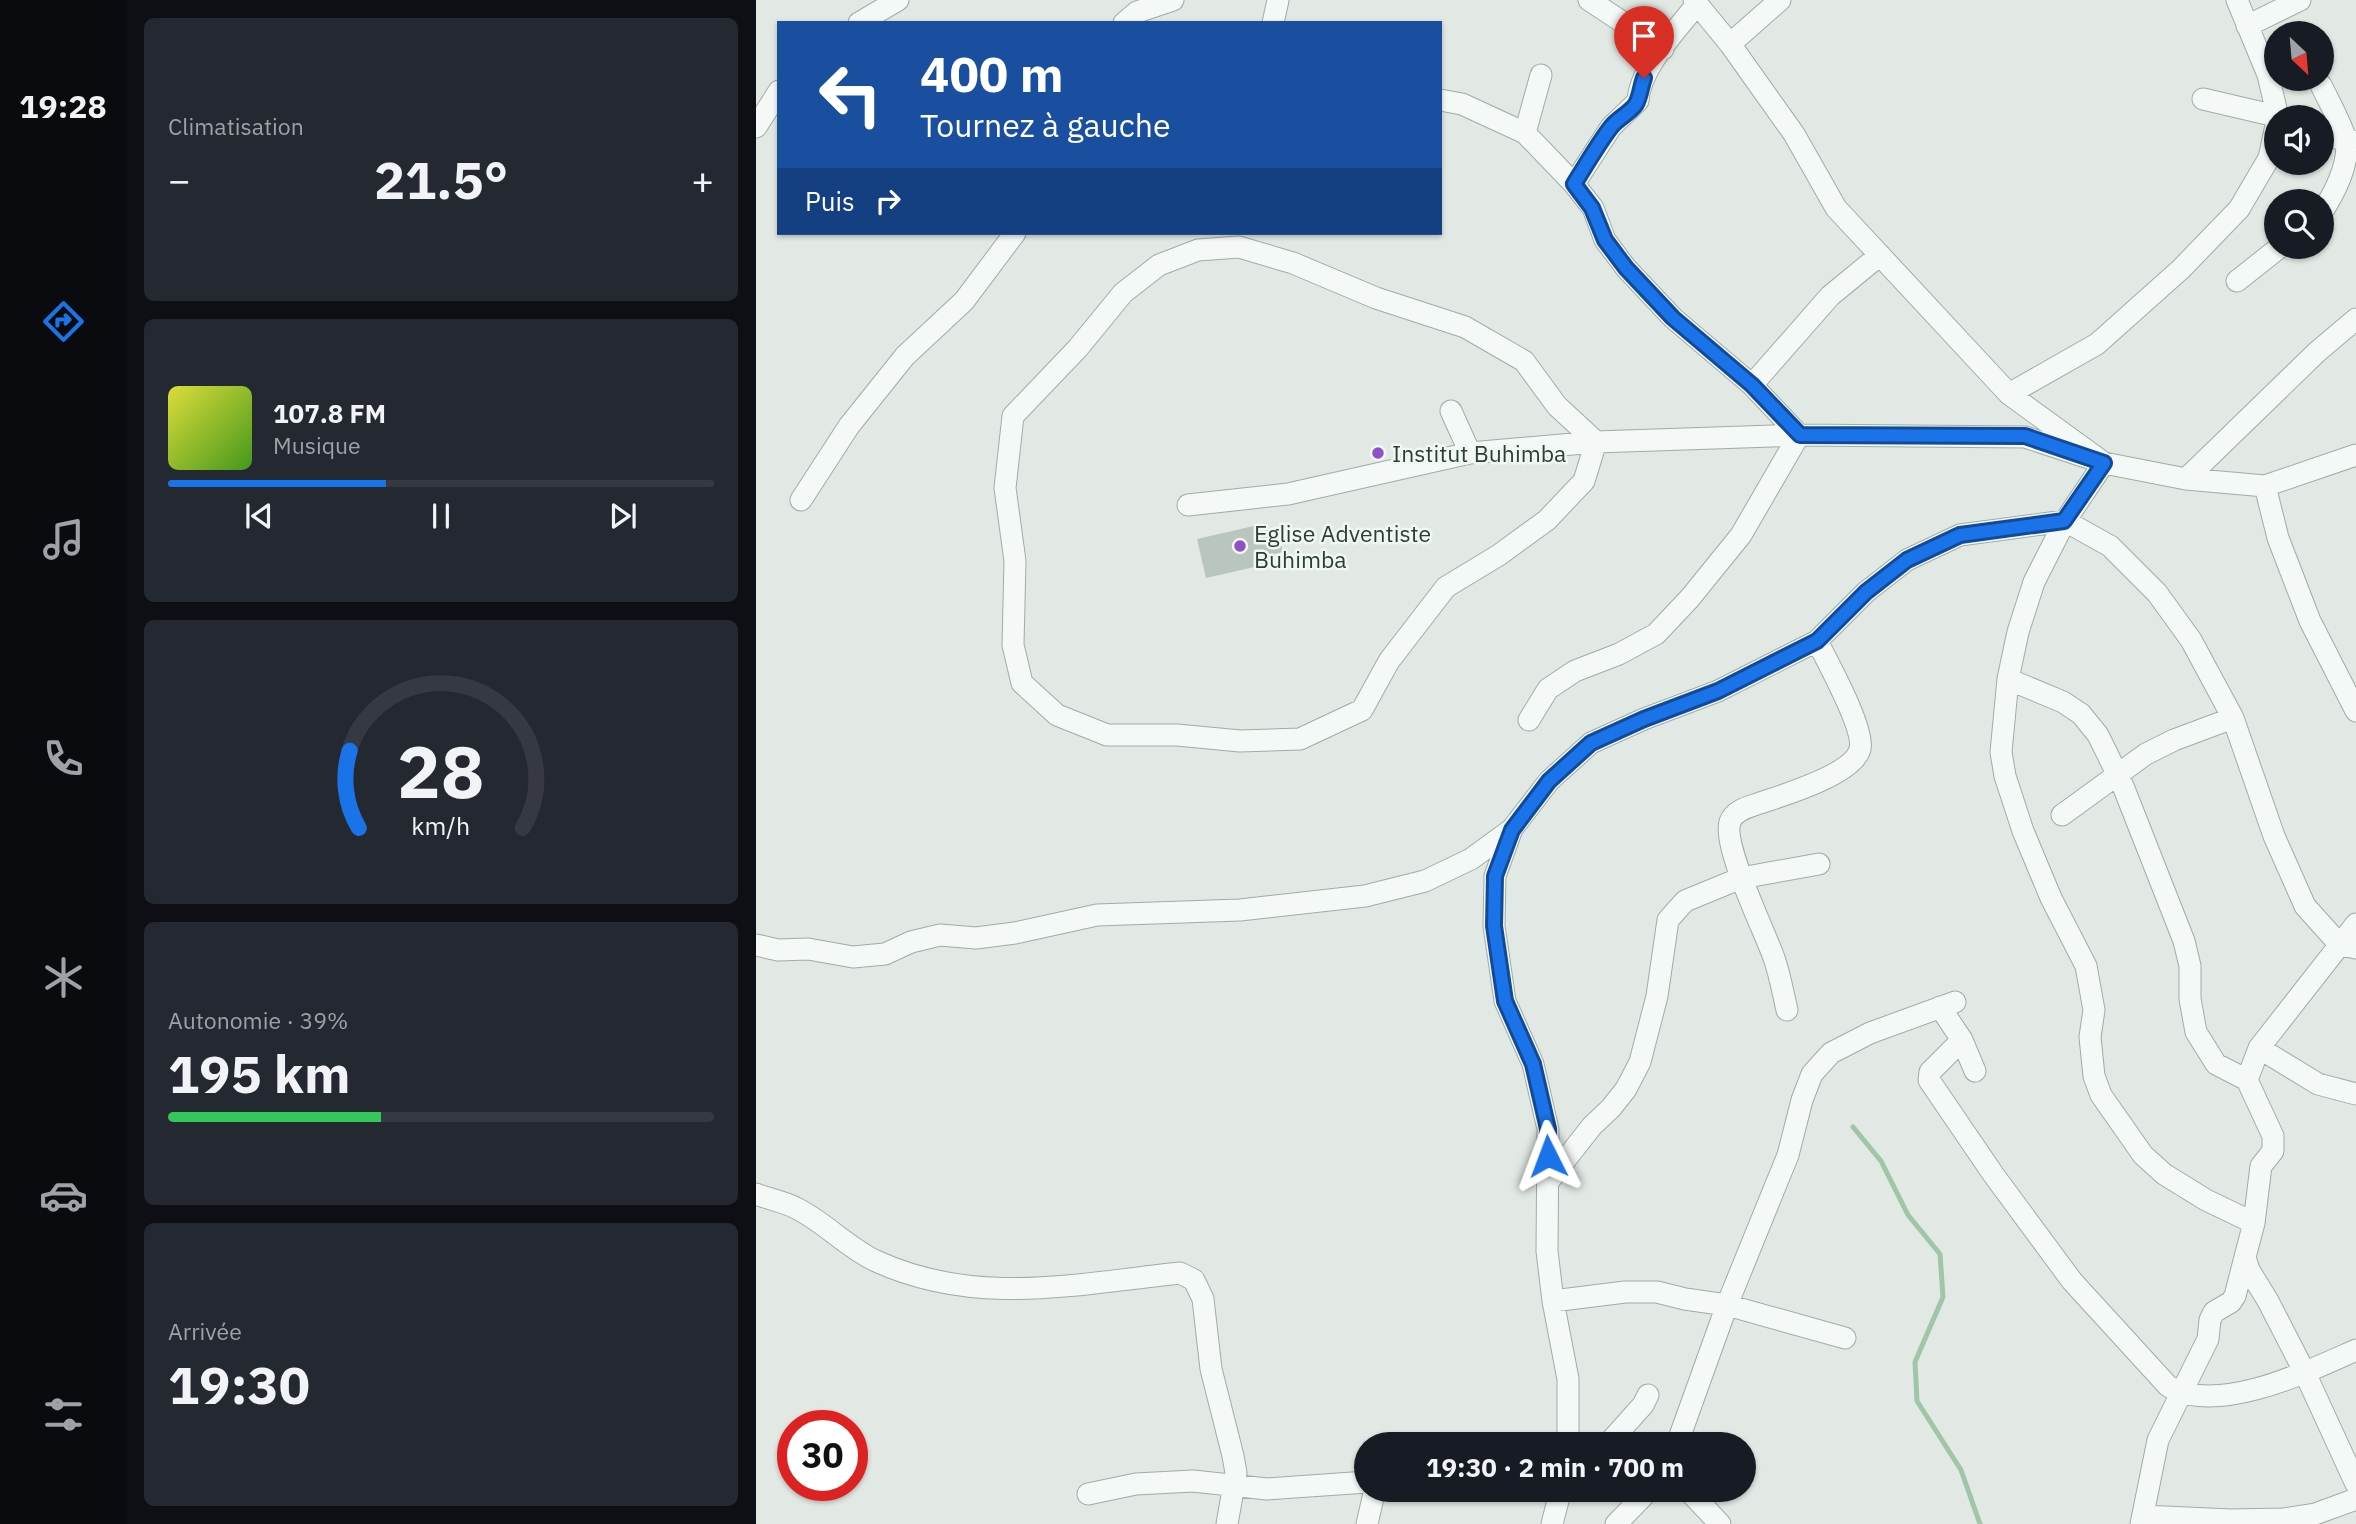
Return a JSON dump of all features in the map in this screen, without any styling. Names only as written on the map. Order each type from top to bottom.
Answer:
[{"type":"street","points":[[862,21],[898,0]]},
{"type":"street","points":[[1126,21],[1137,12],[1173,0]]},
{"type":"street","points":[[1273,21],[1278,0]]},
{"type":"street","points":[[1588,0],[1663,49]]},
{"type":"street","points":[[1730,44],[1780,0]]},
{"type":"street","points":[[2237,0],[2268,75],[2275,105]]},
{"type":"street","points":[[2247,26],[2300,0]]},
{"type":"street","points":[[1574,184],[1611,127],[1638,101],[1644,78],[1696,2],[1730,44],[1794,134],[1836,208],[2009,394],[2104,463]]},
{"type":"street","points":[[1525,133],[1541,75]]},
{"type":"street","points":[[2324,91],[2351,141],[2334,194]]},
{"type":"street","points":[[756,127],[777,94]]},
{"type":"street","points":[[2203,99],[2264,114]]},
{"type":"street","points":[[1442,100],[1462,104],[1525,133],[1574,184],[1592,208],[1605,240],[1626,268],[1673,318],[1752,385],[1800,435]]},
{"type":"street","points":[[2334,136],[2351,141]]},
{"type":"street","points":[[2009,394],[2097,344],[2181,269],[2239,209],[2264,166]]},
{"type":"street","points":[[801,500],[849,426],[905,356],[964,301],[1014,235]]},
{"type":"street","points":[[1254,242],[1293,263],[1377,298],[1465,327],[1524,361],[1557,406],[1596,442],[1584,481],[1547,520],[1499,555],[1446,587],[1389,661],[1362,710],[1300,739],[1240,741],[1177,735],[1107,734],[1057,715],[1022,683],[1013,645],[1015,561],[1005,488],[1013,416],[1078,348],[1123,293],[1159,265],[1198,250],[1239,247],[1254,242]]},
{"type":"street","points":[[1752,385],[1830,296],[1880,256]]},
{"type":"street","points":[[2237,281],[2265,259]]},
{"type":"street","points":[[2186,479],[2317,352],[2356,319]]},
{"type":"street","points":[[1451,411],[1470,453]]},
{"type":"street","points":[[1529,720],[1548,689],[1575,671],[1619,654],[1657,634],[1741,536],[1800,435]]},
{"type":"street","points":[[1188,505],[1288,494],[1470,453],[1596,442],[1800,435],[2025,436],[2104,463],[2186,479],[2266,486],[2356,455]]},
{"type":"street","points":[[2104,463],[2064,521],[2034,582],[2018,632],[2008,679],[2001,752],[2005,776],[2023,831],[2051,898],[2086,966],[2094,1010],[2090,1037],[2094,1076],[2101,1095],[2143,1155],[2164,1174],[2206,1200],[2254,1223]]},
{"type":"street","points":[[2266,486],[2278,538],[2310,621],[2356,711]]},
{"type":"street","points":[[1568,1432],[1568,1379],[1553,1301],[1548,1251],[1548,1129],[1533,1064],[1505,1001],[1494,926],[1495,876],[1512,830],[1549,781],[1591,743],[1644,719],[1718,691],[1817,641],[1866,592],[1907,560],[1960,535],[2064,521],[2110,546],[2157,593],[2191,640],[2233,718],[2274,836],[2305,906],[2347,946]]},
{"type":"street","points":[[1787,1010],[1775,959],[1741,878],[1729,824],[1735,814],[1852,764],[1860,750],[1861,738],[1851,712],[1817,641]]},
{"type":"street","points":[[2008,679],[2063,702],[2081,714],[2098,734],[2118,775],[2183,941],[2190,966],[2190,999],[2196,1032],[2216,1064],[2247,1080],[2273,1136],[2273,1151],[2261,1166],[2254,1223],[2235,1296],[2231,1302],[2214,1312],[2210,1320],[2208,1339],[2158,1440],[2142,1520],[2283,1519],[2315,1514],[2356,1499]]},
{"type":"street","points":[[2062,815],[2146,754],[2174,740],[2233,718]]},
{"type":"street","points":[[756,945],[778,950],[808,949],[853,957],[885,954],[911,942],[940,935],[976,938],[1015,933],[1097,915],[1240,909],[1364,896],[1425,881],[1471,859],[1512,830]]},
{"type":"street","points":[[1548,1182],[1592,1126],[1611,1108],[1640,1062],[1657,996],[1668,920],[1685,901],[1741,878],[1792,871],[1819,864]]},
{"type":"street","points":[[2247,1080],[2259,1048],[2347,946],[2356,924]]},
{"type":"street","points":[[1682,1432],[1727,1305],[1788,1155],[1802,1100],[1812,1074],[1831,1053],[1870,1033],[1947,1004],[1975,1071]]},
{"type":"street","points":[[1962,1040],[1930,1072],[1929,1080],[2071,1281],[2160,1377],[2180,1393],[2209,1396],[2237,1394],[2305,1373],[2356,1350]]},
{"type":"street","points":[[2259,1048],[2318,1084],[2356,1094]]},
{"type":"street","points":[[756,1194],[798,1209],[837,1237],[903,1273],[971,1288],[1029,1290],[1180,1273],[1194,1280],[1203,1299],[1211,1369],[1236,1473],[1227,1524]]},
{"type":"street","points":[[2245,1257],[2249,1270],[2269,1301],[2305,1373],[2356,1484]]},
{"type":"street","points":[[1553,1301],[1625,1292],[1657,1292],[1727,1305],[1846,1338]]},
{"type":"street","points":[[1619,1432],[1643,1405],[1648,1395]]},
{"type":"street","points":[[1088,1494],[1136,1484],[1194,1480],[1267,1489],[1354,1483]]},
{"type":"street","points":[[1367,1524],[1372,1502]]},
{"type":"street","points":[[1552,1524],[1558,1502]]},
{"type":"street","points":[[1616,1524],[1637,1502]]},
{"type":"street","points":[[1700,1502],[1720,1524]]},
{"type":"building","name":"Eglise Adventiste Buhimba","points":[[1267,523],[1270,540],[1279,538],[1283,552],[1270,555],[1272,563],[1206,578],[1197,539]]},
{"type":"waterway","points":[[1853,1127],[1881,1161],[1908,1215],[1940,1254],[1943,1297],[1915,1362],[1917,1401],[1961,1470],[1980,1524]]},
{"type":"place","name":"Institut Buhimba","points":[[1378,453]]},
{"type":"place","name":"Eglise Adventiste Buhimba","points":[[1240,546]]},
{"type":"route","points":[[1548,1156],[1548,1129],[1533,1064],[1505,1001],[1494,926],[1495,876],[1512,830],[1549,781],[1591,743],[1644,719],[1718,691],[1817,641],[1866,592],[1907,560],[1960,535],[2064,521],[2104,463],[2025,436],[1800,435],[1752,385],[1673,318],[1626,268],[1605,240],[1592,208],[1574,184],[1611,127],[1638,101],[1644,78]]}]
